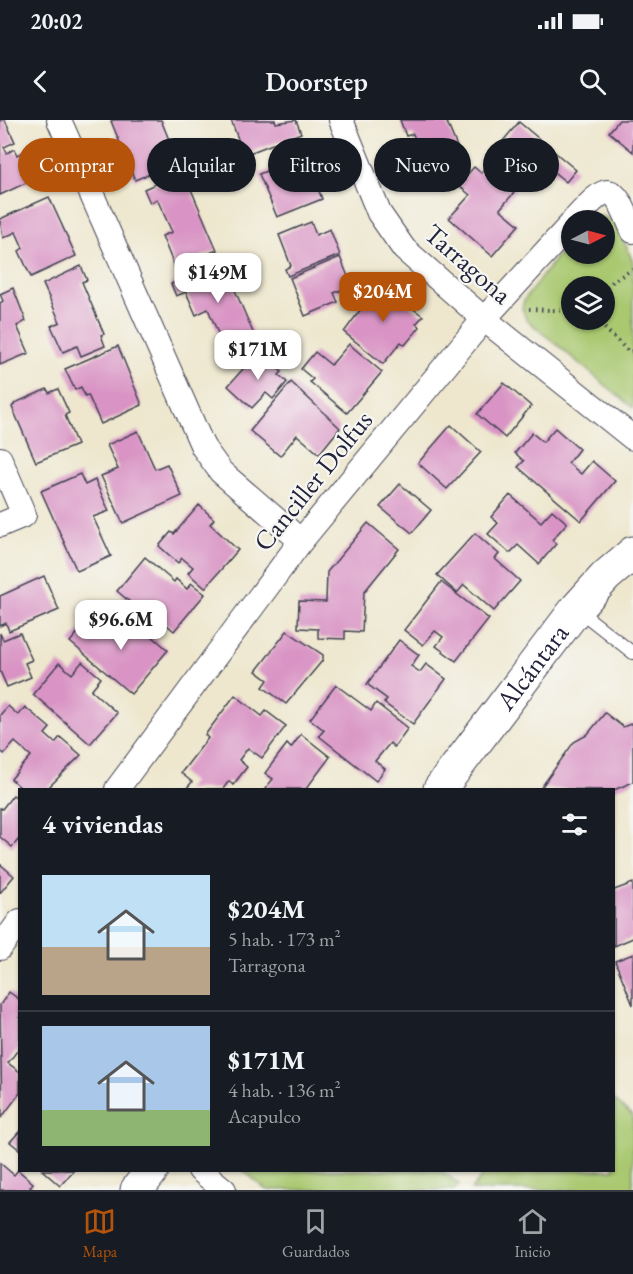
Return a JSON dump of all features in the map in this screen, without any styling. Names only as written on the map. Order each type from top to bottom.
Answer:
[{"type":"street","points":[[59,120],[203,447],[221,472],[301,541]]},
{"type":"street","name":"Tarragona","points":[[341,120],[371,195],[394,237],[418,262],[484,319],[633,438]]},
{"type":"street","name":"Canciller Dolfus","points":[[584,210],[599,193],[607,191],[616,195],[621,202],[633,231]]},
{"type":"street","name":"Canciller Dolfus","points":[[118,788],[301,541],[484,319],[561,235]]},
{"type":"street","points":[[0,459],[24,515],[0,525]]},
{"type":"street","name":"Alcántara","points":[[441,788],[577,608],[606,576],[633,553]]},
{"type":"street","points":[[0,948],[18,924]]},
{"type":"street","points":[[137,1190],[150,1172]]},
{"type":"street","points":[[202,1172],[224,1190]]},
{"type":"lane","points":[[577,608],[633,652]]},
{"type":"path","points":[[615,280],[633,269]]},
{"type":"path","points":[[523,310],[531,308],[561,310]]},
{"type":"path","points":[[606,330],[629,352],[633,351]]},
{"type":"green space","points":[[615,224],[633,262],[633,408],[526,319],[522,308],[524,300],[561,251],[561,264],[615,264]]},
{"type":"green space","points":[[615,1101],[633,1116],[633,1190],[471,1190],[485,1172],[615,1172]]},
{"type":"green space","points":[[245,1172],[443,1172],[459,1184],[454,1190],[266,1190]]},
{"type":"building","points":[[0,120],[5,120],[15,142],[4,147],[7,153],[14,149],[18,154],[18,187],[0,195]]},
{"type":"building","points":[[161,120],[168,138],[147,138],[147,175],[135,180],[135,138],[118,138],[111,121]]},
{"type":"building","points":[[231,120],[275,120],[276,123],[296,120],[301,133],[288,138],[268,138],[268,146],[256,150],[256,138],[238,138]]},
{"type":"building","points":[[400,120],[446,120],[453,138],[414,138],[413,134],[406,136]]},
{"type":"building","points":[[619,120],[633,120],[633,152],[609,132]]},
{"type":"building","points":[[519,122],[538,138],[505,138]]},
{"type":"building","points":[[559,156],[576,170],[566,182],[559,176]]},
{"type":"building","points":[[474,167],[481,173],[483,170],[483,192],[515,192],[500,209],[519,225],[492,256],[449,218],[470,195],[466,192],[471,192],[471,170]]},
{"type":"building","points":[[268,171],[268,192],[319,192],[322,199],[277,217],[259,174]]},
{"type":"building","points":[[147,188],[147,192],[192,192],[217,250],[175,268],[162,236],[172,232],[157,199],[150,203],[144,189]]},
{"type":"building","points":[[49,197],[76,256],[31,277],[19,251],[23,248],[16,232],[3,238],[0,219]]},
{"type":"building","points":[[311,222],[316,235],[330,229],[340,255],[288,276],[285,269],[291,266],[279,235]]},
{"type":"building","points":[[340,257],[352,286],[334,293],[338,302],[305,316],[290,278]]},
{"type":"building","points":[[223,262],[255,337],[225,350],[208,309],[196,315],[186,292],[176,296],[171,284],[193,275],[195,280],[209,274],[207,270]]},
{"type":"building","points":[[81,266],[87,280],[82,282],[104,334],[101,335],[105,346],[81,356],[77,346],[63,352],[51,326],[60,322],[43,284]]},
{"type":"building","points":[[375,281],[423,316],[416,324],[420,327],[405,345],[401,342],[383,364],[344,332],[361,309],[356,304]]},
{"type":"building","points":[[13,288],[26,321],[17,326],[29,353],[0,365],[0,303],[3,301],[0,294]]},
{"type":"building","points":[[349,344],[382,372],[347,413],[310,382],[313,379],[301,369],[315,352],[331,365]]},
{"type":"building","points":[[118,346],[142,405],[101,424],[88,395],[85,396],[81,387],[75,390],[65,369]]},
{"type":"building","points":[[258,352],[282,372],[279,375],[287,382],[273,399],[266,393],[252,408],[228,386]]},
{"type":"building","points":[[291,382],[340,428],[319,454],[297,435],[280,456],[250,431]]},
{"type":"building","points":[[504,383],[531,406],[505,438],[477,414]]},
{"type":"building","points":[[47,389],[49,393],[58,389],[69,413],[65,415],[77,445],[36,462],[12,407],[15,403]]},
{"type":"building","points":[[451,425],[481,452],[447,489],[418,463]]},
{"type":"building","points":[[555,428],[579,449],[568,463],[581,474],[592,461],[615,481],[581,521],[518,467],[524,461],[515,453],[532,433],[543,442]]},
{"type":"building","points":[[138,431],[155,469],[167,464],[182,496],[123,523],[101,476],[118,469],[107,445]]},
{"type":"building","points":[[80,474],[85,485],[95,480],[109,511],[93,517],[111,556],[77,571],[41,491]]},
{"type":"building","points":[[400,484],[431,510],[412,533],[380,507]]},
{"type":"building","points":[[510,495],[541,522],[552,510],[567,523],[552,540],[556,544],[539,564],[518,545],[510,553],[488,534],[498,523],[491,517]]},
{"type":"building","points":[[199,505],[214,519],[210,524],[238,550],[205,588],[188,573],[193,567],[182,558],[178,563],[159,546],[171,532],[174,534]]},
{"type":"building","points":[[368,523],[399,549],[364,592],[362,632],[345,631],[345,639],[318,638],[318,629],[298,628],[299,601],[326,602],[327,572]]},
{"type":"building","points":[[475,533],[499,554],[495,559],[520,581],[494,611],[464,585],[457,593],[437,575]]},
{"type":"building","points":[[145,557],[174,582],[176,579],[187,589],[191,583],[205,594],[174,631],[149,610],[145,615],[117,591]]},
{"type":"building","points":[[44,576],[59,610],[9,631],[6,623],[0,626],[0,596]]},
{"type":"building","points":[[441,582],[489,619],[456,661],[436,646],[443,637],[435,631],[423,645],[404,630]]},
{"type":"building","points":[[92,616],[114,634],[129,616],[168,650],[131,694],[70,642]]},
{"type":"building","points":[[287,631],[323,655],[323,660],[286,704],[263,687],[268,680],[256,671]]},
{"type":"building","points":[[0,633],[3,640],[20,633],[32,660],[25,663],[31,677],[7,687],[0,671]]},
{"type":"building","points":[[399,640],[419,655],[411,666],[420,672],[426,664],[446,679],[413,724],[384,703],[387,699],[367,684]]},
{"type":"building","points":[[82,662],[101,678],[91,690],[117,713],[90,744],[33,694],[59,663],[72,674]]},
{"type":"building","points":[[336,685],[371,711],[376,703],[408,728],[394,747],[390,743],[375,761],[385,769],[376,781],[319,736],[324,730],[310,719]]},
{"type":"building","points":[[235,695],[262,716],[266,711],[286,726],[262,758],[248,748],[239,760],[247,767],[233,785],[229,781],[224,788],[187,788],[192,782],[181,773],[208,738],[205,735]]},
{"type":"building","points":[[8,706],[18,715],[25,707],[50,728],[45,734],[55,743],[60,737],[81,755],[48,788],[21,788],[11,779],[31,756],[15,742],[4,754],[0,750],[0,715]]},
{"type":"building","points":[[605,713],[623,727],[633,723],[633,782],[615,790],[541,788],[574,742],[587,735]]},
{"type":"building","points":[[301,734],[330,757],[307,788],[266,788],[273,779],[265,773],[287,744],[291,748]]},
{"type":"building","points":[[13,795],[18,799],[18,840],[12,847],[0,837],[0,808],[2,809]]},
{"type":"building","points":[[0,864],[14,876],[0,893]]},
{"type":"building","points":[[633,883],[633,938],[615,946],[615,890]]},
{"type":"building","points":[[633,954],[633,1005],[615,961]]},
{"type":"building","points":[[9,992],[18,999],[18,1050],[8,1063],[18,1070],[18,1096],[2,1117],[0,1005]]},
{"type":"building","points":[[18,1133],[18,1148],[10,1142]]},
{"type":"building","points":[[0,1163],[14,1175],[18,1170],[33,1183],[30,1187],[34,1190],[0,1190]]},
{"type":"building","points":[[44,1172],[72,1172],[60,1186]]}]
